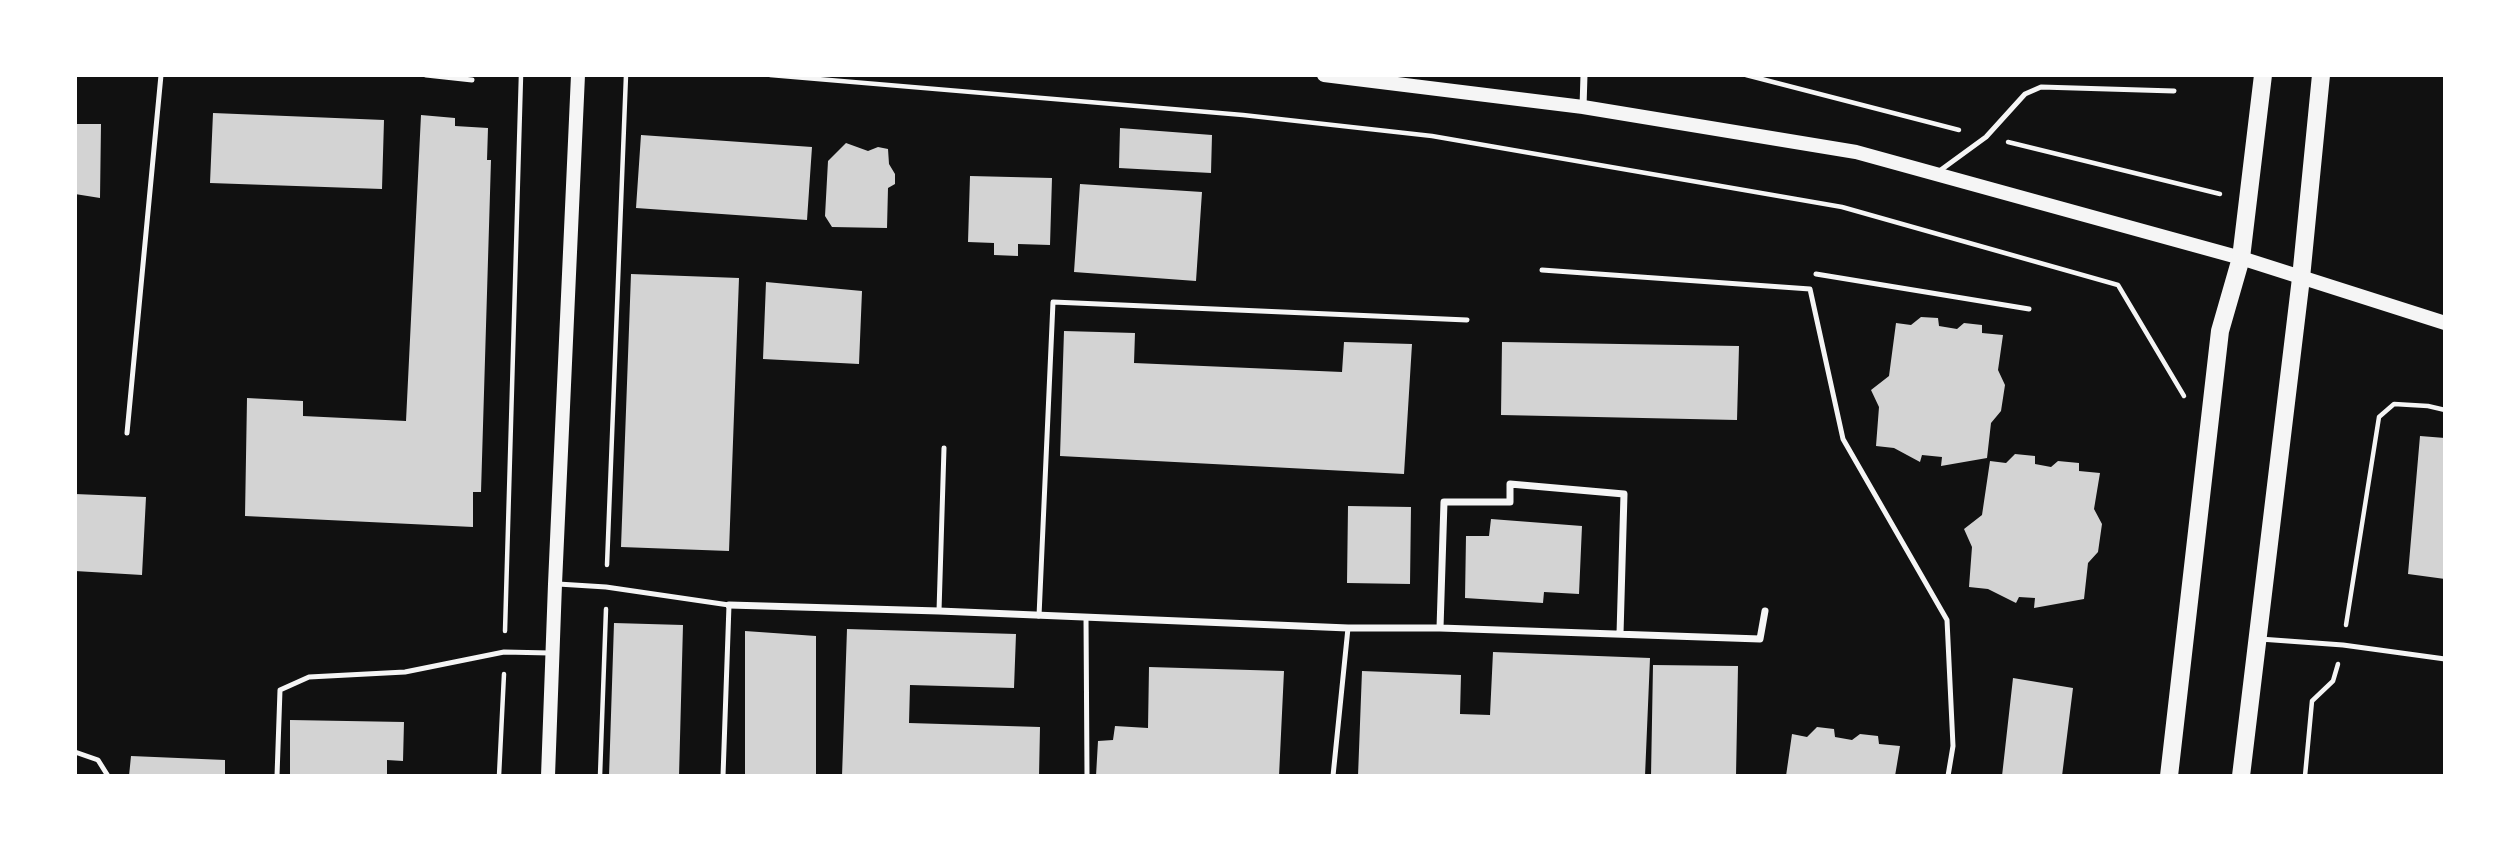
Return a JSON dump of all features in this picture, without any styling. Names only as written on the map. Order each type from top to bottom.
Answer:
[{"type":"main road","points":[[548,776],[578,75]]},
{"type":"main road","points":[[1324,75],[1583,107],[1856,152],[2241,258],[2445,323]]},
{"type":"main road","points":[[2169,776],[2220,331],[2241,258],[2263,75]]},
{"type":"main road","points":[[2241,776],[2301,278],[2321,75]]},
{"type":"street","points":[[1583,107],[1584,75]]},
{"type":"street","points":[[1440,628],[1444,502],[1510,502],[1510,484],[1624,494],[1620,634]]},
{"type":"street","points":[[729,605],[1348,628],[1440,628],[1760,639],[1765,611]]},
{"type":"lane","points":[[127,433],[161,75]]},
{"type":"lane","points":[[426,75],[472,80]]},
{"type":"lane","points":[[1936,174],[1986,136],[2025,94],[2041,87],[2174,90]]},
{"type":"lane","points":[[1542,270],[1810,289],[1843,439],[1947,620],[1953,746],[1948,776]]},
{"type":"lane","points":[[1816,274],[2029,309]]},
{"type":"lane","points":[[1040,615],[1053,302],[1467,320]]},
{"type":"lane","points":[[939,611],[944,449]]},
{"type":"lane","points":[[555,584],[606,587],[729,605],[723,776]]},
{"type":"lane","points":[[1086,617],[1087,776]]},
{"type":"lane","points":[[1333,776],[1348,628]]},
{"type":"lane","points":[[2258,639],[2343,645],[2445,659]]},
{"type":"lane","points":[[277,776],[280,690],[309,677],[405,672],[505,652],[552,653]]},
{"type":"lane","points":[[75,752],[97,760],[107,776]]},
{"type":"path","points":[[499,776],[510,507],[521,75]]},
{"type":"path","points":[[600,776],[626,75]]},
{"type":"path","points":[[1746,75],[2220,195],[2222,181]]},
{"type":"path","points":[[2305,776],[2312,701],[2333,681],[2343,645],[2379,417],[2394,404],[2445,411]]},
{"type":"building","points":[[213,113],[384,120],[382,189],[210,183]]},
{"type":"building","points":[[421,115],[455,118],[455,126],[488,128],[487,160],[491,160],[481,492],[473,492],[473,527],[245,516],[247,398],[303,401],[303,416],[406,421]]},
{"type":"building","points":[[75,124],[101,124],[100,198],[75,194]]},
{"type":"building","points":[[1120,128],[1212,135],[1211,173],[1119,168]]},
{"type":"building","points":[[641,135],[812,147],[807,220],[636,208]]},
{"type":"building","points":[[846,143],[868,151],[878,147],[888,149],[895,184],[888,188],[887,228],[832,227],[825,216],[828,161]]},
{"type":"building","points":[[970,176],[1052,178],[1050,245],[1018,244],[1018,256],[994,255],[994,243],[968,242]]},
{"type":"building","points":[[1080,184],[1202,192],[1196,281],[1074,272]]},
{"type":"building","points":[[631,274],[739,278],[729,551],[621,547]]},
{"type":"building","points":[[766,282],[862,291],[859,364],[763,359]]},
{"type":"building","points":[[1921,317],[1938,318],[1939,326],[1957,329],[1964,323],[1982,325],[1982,333],[2003,335],[1998,370],[2005,385],[2001,411],[1991,423],[1987,458],[1941,466],[1942,457],[1922,455],[1920,462],[1894,448],[1876,446],[1879,407],[1871,390],[1889,376],[1896,323],[1911,325]]},
{"type":"building","points":[[1064,331],[1135,333],[1134,363],[1342,372],[1344,342],[1412,344],[1404,474],[1060,456]]},
{"type":"building","points":[[1502,342],[1739,346],[1737,420],[1501,415]]},
{"type":"building","points":[[2420,436],[2445,438],[2445,579],[2408,574]]},
{"type":"building","points":[[2015,454],[2035,456],[2035,464],[2051,467],[2058,461],[2079,463],[2079,471],[2100,473],[2094,509],[2102,524],[2098,552],[2088,563],[2084,599],[2034,608],[2035,598],[2019,597],[2016,603],[1988,589],[1969,587],[1972,547],[1964,529],[1982,515],[1990,461],[2006,463]]},
{"type":"building","points":[[75,494],[146,497],[142,575],[75,571]]},
{"type":"building","points":[[1348,506],[1411,507],[1410,584],[1347,583]]},
{"type":"building","points":[[1491,519],[1582,526],[1579,594],[1544,592],[1543,603],[1465,598],[1466,536],[1489,536]]},
{"type":"building","points":[[614,623],[683,625],[679,776],[609,776]]},
{"type":"building","points":[[847,629],[1016,634],[1014,688],[910,685],[909,723],[1040,727],[1039,776],[842,776]]},
{"type":"building","points":[[745,631],[816,636],[816,776],[745,776]]},
{"type":"building","points":[[1493,652],[1650,658],[1645,776],[1358,776],[1362,671],[1461,675],[1460,714],[1490,715]]},
{"type":"building","points":[[1653,665],[1738,666],[1736,776],[1651,776]]},
{"type":"building","points":[[1149,667],[1284,671],[1279,776],[1096,776],[1098,741],[1113,740],[1115,726],[1148,728]]},
{"type":"building","points":[[2013,678],[2073,688],[2062,776],[2002,776]]},
{"type":"building","points":[[290,720],[404,722],[403,761],[387,760],[387,776],[290,776]]},
{"type":"building","points":[[1817,727],[1834,729],[1835,737],[1852,740],[1860,734],[1878,736],[1879,744],[1900,746],[1895,776],[1786,776],[1792,734],[1807,737]]},
{"type":"building","points":[[131,756],[225,760],[225,776],[129,776]]}]
